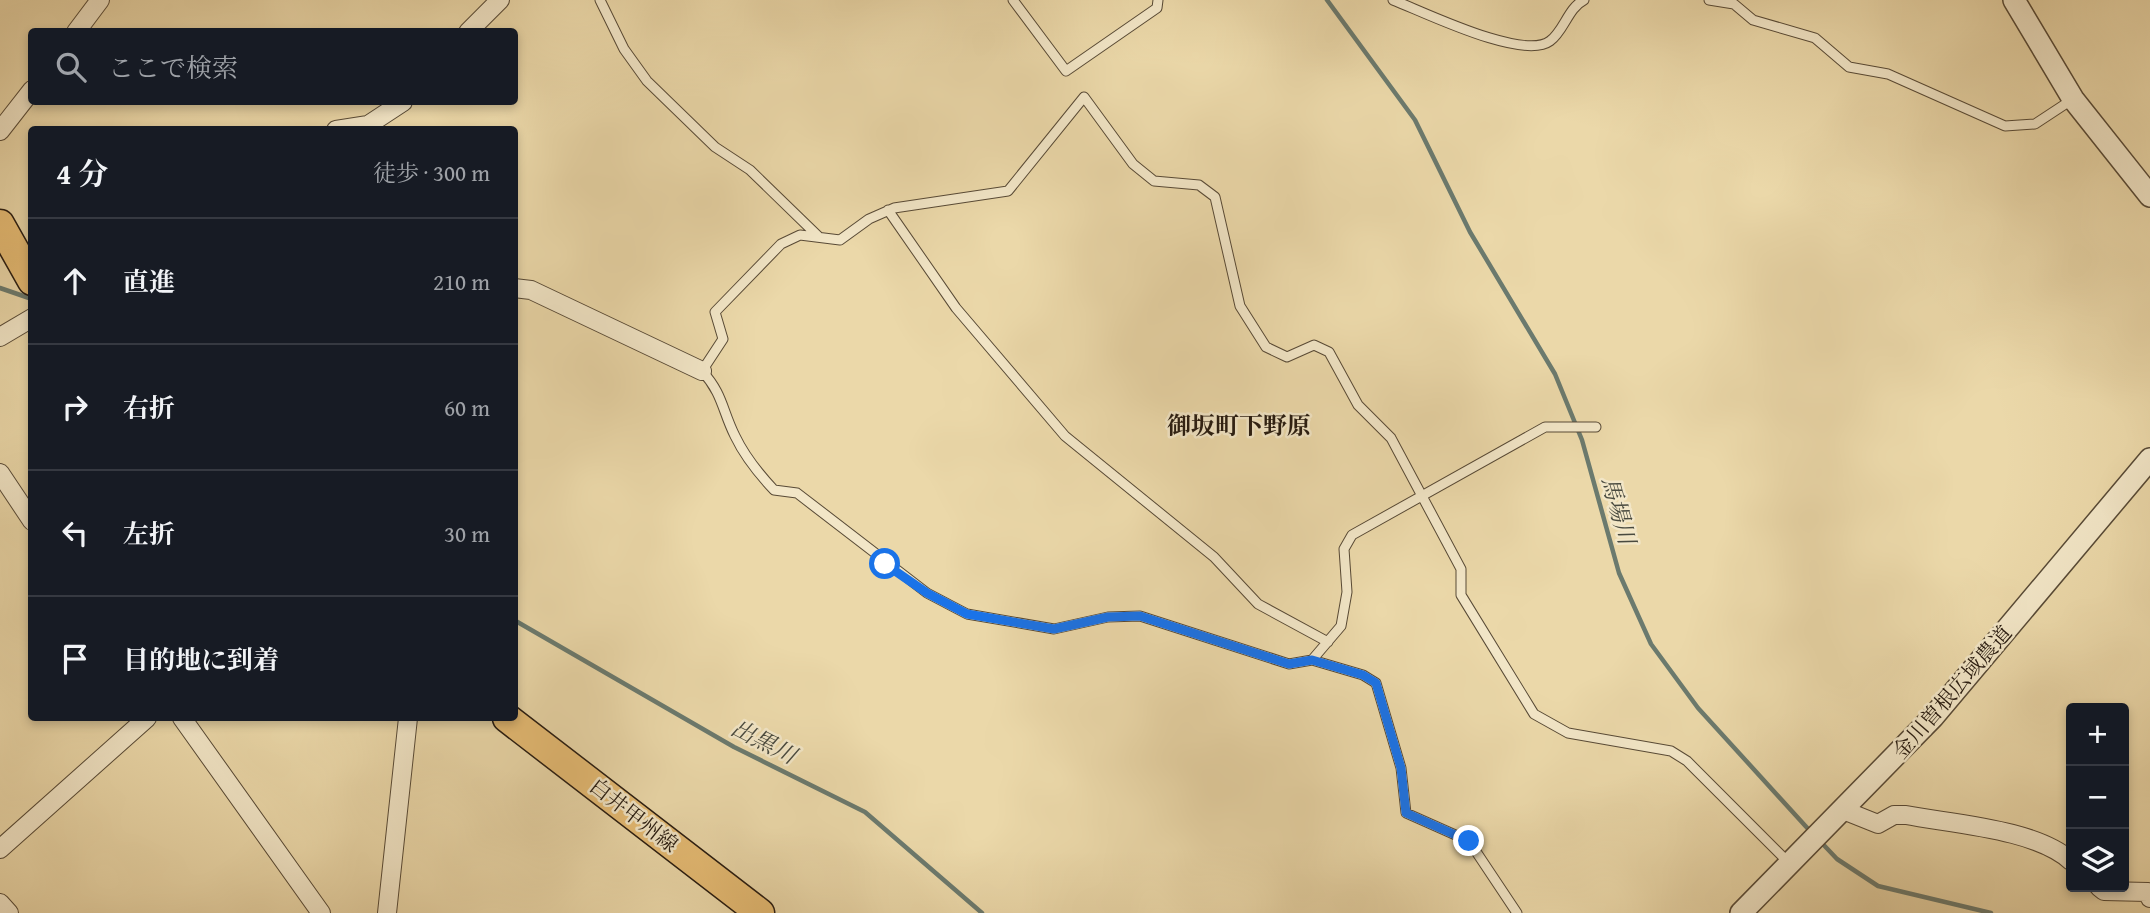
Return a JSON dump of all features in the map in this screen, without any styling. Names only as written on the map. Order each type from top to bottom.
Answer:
[{"type":"main road","points":[[0,224],[28,274]]},
{"type":"main road","name":"白井甲州線","points":[[511,721],[760,913]]},
{"type":"street","points":[[79,28],[100,0]]},
{"type":"street","points":[[472,28],[500,0]]},
{"type":"street","points":[[2014,0],[2073,99],[2150,196]]},
{"type":"street","points":[[0,131],[28,95]]},
{"type":"street","points":[[371,126],[399,105]]},
{"type":"street","points":[[518,288],[531,290],[702,371]]},
{"type":"street","points":[[0,337],[28,320]]},
{"type":"street","name":"金川曽根広域農道","points":[[1744,912],[1814,836],[1933,718],[2150,459]]},
{"type":"street","points":[[0,473],[28,514]]},
{"type":"street","points":[[0,849],[144,721]]},
{"type":"street","points":[[183,721],[321,913]]},
{"type":"street","points":[[387,913],[408,721]]},
{"type":"street","points":[[1843,810],[1878,824],[1894,815],[1906,815],[2024,838],[2059,850],[2066,856]]},
{"type":"street","points":[[2126,892],[2149,893]]},
{"type":"street","points":[[0,903],[9,913]]},
{"type":"lane","points":[[600,0],[624,49],[647,82],[715,147],[750,170],[819,237]]},
{"type":"lane","points":[[1013,0],[1066,71],[1157,8],[1158,0]]},
{"type":"lane","points":[[1393,0],[1499,41],[1533,48],[1551,41],[1584,0]]},
{"type":"lane","points":[[1709,0],[1734,2],[1753,20],[1815,38],[1849,67],[1888,74],[2005,126],[2035,124],[2073,99]]},
{"type":"lane","points":[[1517,913],[1469,841],[1406,813],[1401,768],[1376,683],[1363,675],[1312,660],[1289,664],[1140,616],[1108,617],[1054,629],[967,614],[927,593],[797,493],[774,491],[748,462],[733,433],[718,388],[702,371],[723,339],[715,312],[781,244],[800,235],[840,240],[869,219],[888,210],[1008,191],[1084,97],[1133,164],[1153,181],[1199,185],[1214,197],[1240,306],[1266,347],[1287,357],[1314,345],[1329,352],[1358,405],[1391,438],[1461,569],[1461,595],[1534,714],[1569,733],[1671,751],[1687,761],[1790,864]]},
{"type":"lane","points":[[888,210],[956,307],[1065,436],[1214,557],[1258,604],[1328,642]]},
{"type":"lane","points":[[1312,660],[1341,626],[1348,592],[1344,549],[1352,535],[1545,426],[1592,427]]},
{"type":"waterway","name":"馬場川","points":[[1327,0],[1415,120],[1470,232],[1555,374],[1582,440],[1619,573],[1651,644],[1698,708],[1810,831]]},
{"type":"waterway","name":"出黒川","points":[[0,288],[28,298]]},
{"type":"waterway","name":"出黒川","points":[[518,622],[734,747],[865,812],[982,913]]},
{"type":"waterway","name":"馬場川","points":[[1819,840],[1837,859],[1878,886],[1991,913]]},
{"type":"district","name":"御坂町下野原","points":[[1239,425]]},
{"type":"route","points":[[885,564],[927,593],[967,614],[1019,620],[1054,629],[1108,617],[1140,616],[1289,664],[1312,660],[1363,675],[1376,683],[1401,768],[1406,813],[1469,841]]}]
